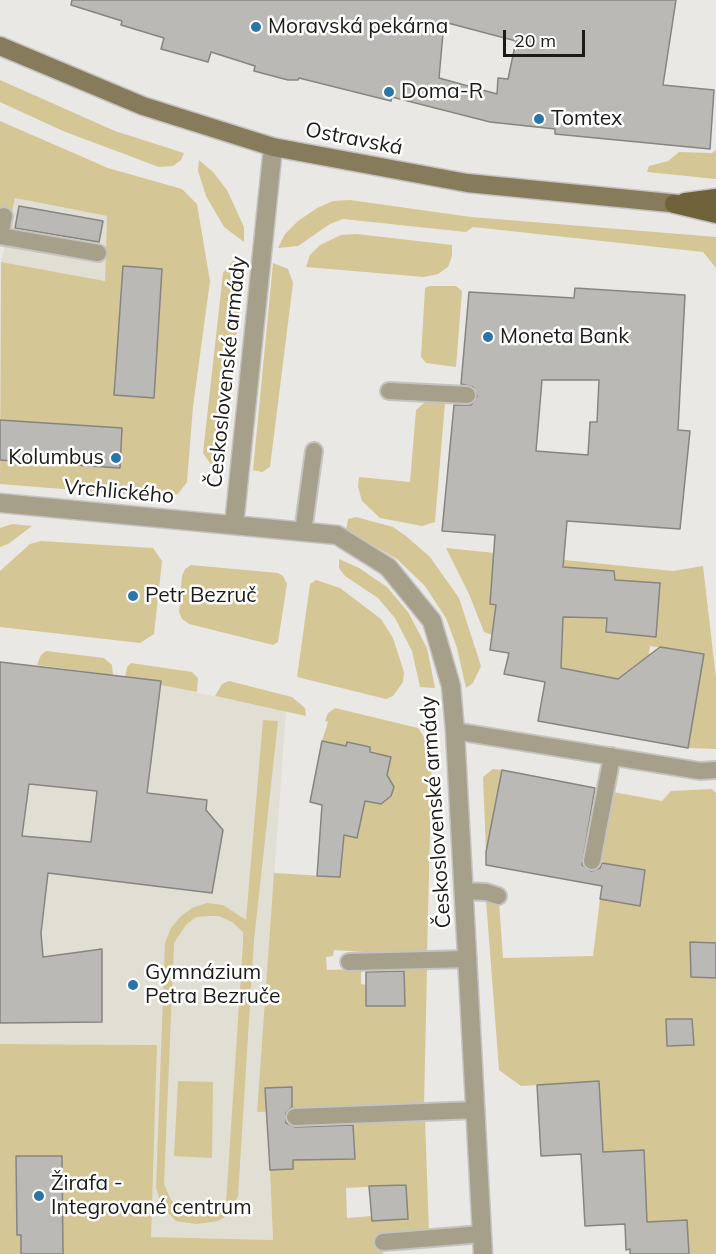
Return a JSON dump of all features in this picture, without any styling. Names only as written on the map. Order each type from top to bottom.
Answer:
[{"type":"main road","points":[[674,204],[716,198]]},
{"type":"main road","points":[[674,204],[716,214]]},
{"type":"street","name":"Ostravská","points":[[0,46],[143,106],[273,147],[467,183],[716,207]]},
{"type":"street","name":"Československé armády","points":[[273,147],[234,525],[337,535],[388,567],[432,621],[450,686],[456,731],[483,1254]]},
{"type":"street","name":"Vrchlického","points":[[0,503],[234,525]]},
{"type":"lane","points":[[4,216],[0,235],[98,253]]},
{"type":"lane","points":[[390,391],[468,395]]},
{"type":"lane","points":[[303,532],[314,451]]},
{"type":"lane","points":[[456,731],[700,771],[716,770]]},
{"type":"lane","points":[[592,861],[612,756]]},
{"type":"lane","points":[[464,891],[482,894],[486,892],[498,896]]},
{"type":"lane","points":[[349,962],[468,959]]},
{"type":"lane","points":[[295,1117],[476,1110]]},
{"type":"lane","points":[[383,1242],[482,1234]]},
{"type":"shaded area","points":[[0,80],[115,131],[184,153],[181,160],[173,166],[159,167],[63,131],[0,102]]},
{"type":"shaded area","points":[[0,121],[108,168],[182,189],[197,204],[210,281],[193,407],[187,482],[178,494],[165,497],[0,484],[1,262],[105,281],[107,216],[15,198],[11,216],[0,216]]},
{"type":"shaded area","points":[[716,150],[716,179],[647,172],[649,166],[668,161],[679,152],[712,153]]},
{"type":"shaded area","points":[[199,160],[213,172],[227,190],[244,227],[244,242],[224,227],[206,196],[198,171]]},
{"type":"shaded area","points":[[15,198],[107,216],[105,281],[1,262]]},
{"type":"shaded area","points":[[350,200],[471,217],[716,237],[716,268],[703,252],[473,227],[466,232],[343,219],[330,224],[298,246],[278,248],[285,234],[298,221],[317,208],[333,201]]},
{"type":"shaded area","points":[[357,234],[452,245],[452,256],[448,267],[438,274],[424,277],[306,267],[310,255],[320,245],[341,235]]},
{"type":"shaded area","points":[[244,259],[223,467],[212,466],[203,453],[223,273],[233,261]]},
{"type":"shaded area","points":[[273,263],[288,269],[293,283],[270,467],[262,472],[253,470]]},
{"type":"shaded area","points":[[456,286],[462,291],[456,367],[426,363],[421,357],[425,288]]},
{"type":"shaded area","points":[[425,402],[445,403],[435,522],[422,526],[380,518],[362,501],[358,487],[359,477],[410,482],[416,410]]},
{"type":"shaded area","points":[[356,517],[393,527],[406,536],[430,557],[459,598],[481,666],[473,683],[466,688],[457,648],[446,618],[425,586],[397,559],[346,530],[348,519]]},
{"type":"shaded area","points":[[12,524],[32,526],[8,544],[0,547],[0,528]]},
{"type":"shaded area","points":[[41,541],[153,548],[162,561],[154,634],[140,643],[0,627],[0,571],[30,544]]},
{"type":"shaded area","points":[[446,548],[673,571],[703,566],[716,678],[716,749],[688,748],[704,654],[650,646],[644,695],[622,680],[561,668],[563,617],[607,618],[606,632],[656,637],[659,583],[615,580],[614,571],[531,565],[490,604],[499,605],[497,634],[492,635],[484,632],[469,594]]},
{"type":"shaded area","points":[[339,559],[359,568],[387,587],[408,612],[427,648],[435,688],[420,687],[412,651],[395,618],[378,598],[345,576],[339,568]]},
{"type":"shaded area","points":[[191,565],[278,573],[283,576],[287,584],[278,642],[273,645],[189,624],[182,619],[179,612],[182,576],[185,569]]},
{"type":"shaded area","points":[[316,580],[340,588],[381,619],[393,638],[404,672],[403,682],[393,696],[386,699],[297,677],[310,584]]},
{"type":"shaded area","points":[[46,651],[104,658],[112,665],[113,675],[37,665],[41,655]]},
{"type":"shaded area","name":"Gymnázium Petra Bezruče","points":[[0,662],[160,681],[160,685],[286,711],[257,1112],[267,1112],[273,1240],[150,1237],[157,1045],[0,1044]]},
{"type":"shaded area","points":[[131,663],[192,672],[198,678],[197,692],[160,685],[160,681],[125,677],[127,667]]},
{"type":"shaded area","points":[[229,681],[292,697],[305,708],[306,716],[215,696],[222,684]]},
{"type":"shaded area","points":[[335,708],[418,728],[432,749],[427,956],[334,950],[333,956],[326,957],[327,970],[361,969],[361,984],[366,985],[367,1006],[404,1006],[404,969],[427,969],[424,1107],[257,1112],[274,873],[340,877],[344,835],[365,801],[386,800],[391,796],[394,787],[386,778],[391,757],[370,752],[370,747],[347,742],[346,746],[322,741],[328,722],[325,721],[328,713]]},
{"type":"shaded area","points":[[263,720],[278,721],[254,940],[238,1196],[230,1214],[218,1221],[196,1224],[176,1221],[162,1206],[156,1188],[165,943],[171,928],[180,917],[192,908],[207,903],[223,905],[246,920]],"holes":[[[219,916],[232,922],[243,932],[226,1204],[214,1212],[199,1213],[182,1210],[171,1200],[164,1184],[174,943],[186,925],[196,917]]]},
{"type":"shaded area","points":[[493,769],[502,770],[486,852],[483,777]]},
{"type":"shaded area","points":[[712,789],[716,793],[716,1254],[689,1254],[687,1220],[647,1222],[644,1151],[603,1152],[599,1081],[521,1086],[499,1070],[486,900],[499,902],[503,958],[593,956],[600,899],[640,906],[645,871],[606,864],[600,859],[613,792],[662,801],[671,791]]},
{"type":"shaded area","points":[[0,1044],[157,1045],[151,1237],[273,1240],[270,1170],[293,1169],[293,1159],[354,1159],[352,1121],[425,1118],[429,1233],[382,1237],[383,1254],[0,1254]],"holes":[[[406,1185],[408,1219],[372,1221],[371,1216],[347,1218],[346,1188]]]},
{"type":"shaded area","points":[[178,1081],[213,1082],[212,1158],[174,1156]]},
{"type":"building","points":[[72,0],[676,0],[663,85],[714,90],[710,149],[555,134],[555,129],[490,122],[392,97],[391,101],[299,78],[288,80],[254,71],[255,66],[211,52],[208,62],[161,49],[164,38],[121,25],[122,21],[71,5]],"holes":[[[444,22],[516,41],[508,79],[498,78],[497,94],[439,78]]]},
{"type":"building","points":[[19,206],[103,221],[99,242],[15,228]]},
{"type":"building","points":[[123,266],[162,269],[154,398],[114,395]]},
{"type":"building","points":[[575,288],[685,295],[678,430],[690,431],[680,529],[567,521],[563,567],[614,571],[615,580],[660,583],[656,637],[606,632],[607,618],[563,617],[561,668],[618,679],[660,647],[704,654],[688,748],[538,721],[545,682],[504,674],[509,653],[490,650],[496,605],[490,604],[495,535],[442,531],[454,405],[471,405],[477,396],[473,387],[461,384],[469,292],[574,298]],"holes":[[[542,380],[599,380],[597,422],[590,422],[588,455],[536,451]]]},
{"type":"building","points":[[0,420],[122,428],[120,468],[0,460]]},
{"type":"building","points":[[0,662],[161,681],[147,793],[207,800],[206,810],[223,830],[212,893],[48,873],[41,933],[43,957],[102,949],[102,1022],[0,1023]],"holes":[[[29,784],[97,791],[91,842],[22,836]]]},
{"type":"building","points":[[322,741],[346,746],[347,742],[370,747],[370,752],[391,757],[387,775],[394,787],[391,796],[381,804],[365,801],[357,838],[344,835],[340,877],[317,876],[322,805],[310,802]]},
{"type":"building","points":[[502,770],[595,788],[582,865],[591,871],[600,868],[602,863],[645,870],[640,906],[600,899],[602,886],[486,865],[486,852]]},
{"type":"building","points":[[690,942],[716,943],[716,978],[691,977]]},
{"type":"building","points":[[404,971],[405,1006],[366,1006],[366,972]]},
{"type":"building","points":[[666,1019],[692,1019],[694,1045],[667,1046]]},
{"type":"building","points":[[599,1081],[603,1152],[644,1150],[647,1222],[687,1220],[689,1254],[630,1254],[630,1249],[626,1250],[625,1224],[585,1226],[581,1154],[541,1156],[537,1085]]},
{"type":"building","points":[[292,1087],[292,1107],[286,1113],[286,1123],[295,1127],[353,1125],[355,1159],[293,1160],[293,1169],[270,1170],[265,1088]]},
{"type":"building","name":"Žirafa - Integrované centrum","points":[[16,1156],[62,1156],[63,1254],[21,1254],[21,1235],[17,1235]]},
{"type":"building","points":[[406,1185],[408,1219],[372,1221],[369,1186]]},
{"type":"place","name":"Moravská pekárna","points":[[256,27]]},
{"type":"place","name":"Doma-R","points":[[389,92]]},
{"type":"place","name":"Tomtex","points":[[539,119]]},
{"type":"place","name":"Moneta Bank","points":[[488,337]]},
{"type":"place","name":"Kolumbus","points":[[116,458]]},
{"type":"place","name":"Petr Bezruč","points":[[133,596]]},
{"type":"place","name":"Gymnázium Petra Bezruče","points":[[133,985]]},
{"type":"place","name":"Žirafa - Integrované centrum","points":[[39,1196]]}]
